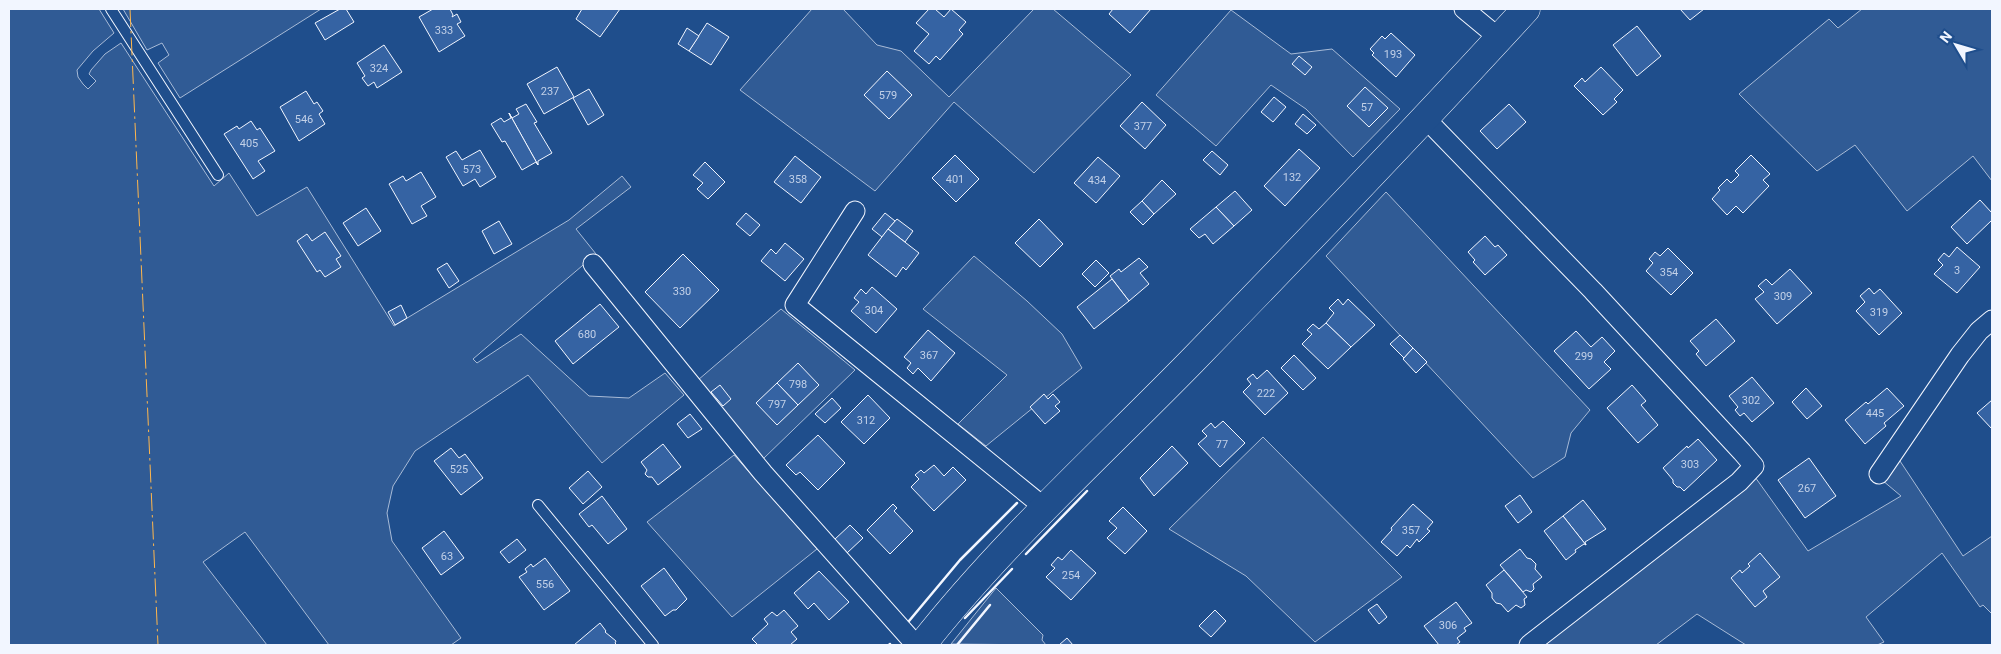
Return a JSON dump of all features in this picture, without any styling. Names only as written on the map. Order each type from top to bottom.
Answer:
[{"type":"street","points":[[1464,9],[1499,38]]},
{"type":"street","points":[[922,645],[995,560],[1192,361],[1425,118],[1526,9]]},
{"type":"street","points":[[1425,118],[1593,291],[1754,466],[1739,482],[1528,645]]},
{"type":"street","points":[[855,211],[795,305],[1045,508]]},
{"type":"street","points":[[593,264],[763,473],[916,645]]},
{"type":"street","points":[[1880,474],[1960,355],[1979,331],[1992,320]]},
{"type":"lane","points":[[111,9],[218,175]]},
{"type":"lane","points":[[538,505],[653,645]]},
{"type":"shaded area","points":[[9,9],[99,9],[114,33],[93,51],[77,70],[78,77],[83,84],[88,89],[96,81],[89,74],[91,70],[105,54],[121,43],[214,186],[229,173],[257,216],[307,187],[394,326],[569,220],[622,176],[631,187],[576,229],[596,254],[473,359],[477,363],[521,334],[589,396],[629,398],[665,373],[684,395],[602,463],[528,375],[415,451],[393,486],[387,513],[392,541],[461,638],[451,645],[329,645],[245,532],[203,562],[267,645],[9,645]]},
{"type":"shaded area","points":[[123,9],[321,9],[180,98],[158,63],[169,55],[162,43],[147,50]]},
{"type":"shaded area","points":[[812,9],[843,9],[877,45],[901,51],[949,97],[1034,9],[1053,9],[1131,75],[1034,173],[954,102],[875,191],[740,90]]},
{"type":"shaded area","points":[[1862,9],[1992,9],[1992,181],[1973,156],[1907,211],[1855,145],[1817,171],[1739,94],[1829,19],[1838,28]]},
{"type":"shaded area","points":[[1231,10],[1291,54],[1332,49],[1400,109],[1353,157],[1306,109],[1271,85],[1216,146],[1156,95]]},
{"type":"shaded area","points":[[1386,192],[1590,410],[1571,433],[1565,457],[1533,478],[1326,256]]},
{"type":"shaded area","points":[[974,256],[1062,334],[1082,368],[986,446],[958,424],[1007,375],[923,309]]},
{"type":"shaded area","points":[[781,309],[855,370],[763,459],[698,380]]},
{"type":"shaded area","points":[[1263,437],[1402,577],[1315,642],[1246,576],[1169,529]]},
{"type":"shaded area","points":[[734,455],[817,549],[732,617],[647,522]]},
{"type":"shaded area","points":[[1898,458],[1963,556],[1992,536],[1992,614],[1983,605],[1980,607],[1942,553],[1866,617],[1884,642],[1877,645],[1746,645],[1697,614],[1656,645],[1540,645],[1755,477],[1808,551],[1901,496],[1882,480]]},
{"type":"shaded area","points":[[996,588],[1043,635],[1042,640],[1046,645],[951,644]]},
{"type":"building","points":[[340,9],[346,9],[354,22],[325,40],[315,23]]},
{"type":"building","points":[[433,9],[450,9],[452,17],[457,14],[461,22],[457,24],[465,36],[439,52],[419,17]]},
{"type":"building","points":[[582,9],[620,9],[600,37],[576,19]]},
{"type":"building","points":[[929,9],[935,9],[944,17],[951,9],[966,22],[959,30],[963,34],[940,60],[936,56],[929,64],[914,51],[929,34],[916,23]]},
{"type":"building","points":[[1113,9],[1151,9],[1130,33],[1109,14]]},
{"type":"building","points":[[1680,9],[1704,9],[1690,20]]},
{"type":"building","points":[[707,23],[729,37],[711,65],[689,51]]},
{"type":"building","points":[[1637,26],[1661,56],[1637,76],[1613,45]]},
{"type":"building","points":[[687,28],[699,36],[689,51],[678,44]]},
{"type":"building","points":[[1391,33],[1415,55],[1396,77],[1372,55],[1374,53],[1370,49],[1382,36],[1385,39]]},
{"type":"building","points":[[384,45],[402,72],[377,88],[374,82],[368,86],[362,78],[365,76],[357,63]]},
{"type":"building","points":[[1299,56],[1312,67],[1305,75],[1292,64]]},
{"type":"building","points":[[557,67],[574,97],[544,114],[527,84]]},
{"type":"building","points":[[1601,67],[1623,90],[1614,99],[1617,102],[1603,115],[1574,86],[1582,78],[1585,82]]},
{"type":"building","points":[[887,71],[912,95],[889,119],[864,95]]},
{"type":"building","points":[[1365,87],[1388,108],[1369,127],[1347,106]]},
{"type":"building","points":[[589,89],[604,115],[588,125],[573,98]]},
{"type":"building","points":[[306,91],[314,104],[317,102],[323,111],[319,114],[325,124],[299,141],[280,107]]},
{"type":"building","points":[[1274,97],[1286,107],[1273,122],[1261,112]]},
{"type":"building","points":[[1142,102],[1166,125],[1145,149],[1120,126]]},
{"type":"building","points":[[526,104],[537,122],[534,123],[552,153],[538,161],[538,165],[509,113],[512,118],[519,114],[516,109]]},
{"type":"building","points":[[1509,104],[1526,122],[1497,149],[1480,131]]},
{"type":"building","points":[[509,113],[538,165],[536,162],[522,170],[505,141],[502,142],[491,124],[501,118],[504,122],[511,118]]},
{"type":"building","points":[[1303,114],[1316,125],[1307,134],[1295,124]]},
{"type":"building","points":[[251,121],[257,130],[260,128],[275,151],[258,161],[265,171],[253,179],[224,134],[237,126],[239,129]]},
{"type":"building","points":[[1299,149],[1320,168],[1285,206],[1264,186]]},
{"type":"building","points":[[480,150],[496,177],[480,187],[475,179],[463,186],[446,157],[456,151],[462,160]]},
{"type":"building","points":[[1212,151],[1228,165],[1220,175],[1203,160]]},
{"type":"building","points":[[955,155],[979,179],[956,202],[932,178]]},
{"type":"building","points":[[1751,155],[1770,174],[1763,180],[1769,186],[1743,213],[1736,206],[1727,215],[1712,199],[1720,190],[1718,188],[1727,179],[1731,183],[1739,175],[1735,171]]},
{"type":"building","points":[[795,156],[821,177],[801,203],[774,182]]},
{"type":"building","points":[[1098,157],[1120,176],[1096,203],[1074,183]]},
{"type":"building","points":[[705,162],[725,182],[708,199],[697,189],[703,183],[693,175]]},
{"type":"building","points":[[421,172],[436,197],[421,206],[427,216],[412,224],[389,184],[403,176],[406,181]]},
{"type":"building","points":[[1162,180],[1176,194],[1154,214],[1142,201]]},
{"type":"building","points":[[1235,191],[1252,210],[1234,226],[1216,207]]},
{"type":"building","points":[[1980,200],[1992,213],[1992,220],[1967,244],[1951,227]]},
{"type":"building","points":[[1142,201],[1154,214],[1143,225],[1130,212]]},
{"type":"building","points":[[1216,207],[1234,226],[1213,244],[1205,234],[1199,238],[1190,229]]},
{"type":"building","points":[[366,208],[381,231],[358,246],[343,223]]},
{"type":"building","points":[[746,213],[760,225],[750,236],[736,224]]},
{"type":"building","points":[[885,213],[895,221],[882,237],[872,229]]},
{"type":"building","points":[[897,219],[913,231],[905,242],[888,229]]},
{"type":"building","points":[[1039,219],[1063,244],[1040,267],[1015,243]]},
{"type":"building","points":[[499,221],[512,244],[494,254],[482,231]]},
{"type":"building","points":[[888,229],[919,253],[906,270],[903,267],[896,277],[868,255]]},
{"type":"building","points":[[325,232],[341,256],[336,259],[341,267],[325,277],[320,270],[317,272],[297,241],[307,234],[312,241]]},
{"type":"building","points":[[1485,236],[1495,247],[1498,245],[1507,255],[1485,275],[1473,262],[1475,260],[1468,252]]},
{"type":"building","points":[[785,243],[804,259],[785,281],[761,261],[771,249],[776,254]]},
{"type":"building","points":[[1957,247],[1980,267],[1957,293],[1934,274],[1943,265],[1938,260],[1944,253],[1949,257]]},
{"type":"building","points":[[1668,248],[1693,273],[1671,295],[1646,271],[1653,263],[1649,259],[1655,252],[1660,256]]},
{"type":"building","points":[[683,254],[719,290],[680,328],[645,292]]},
{"type":"building","points":[[1139,258],[1148,267],[1140,273],[1149,284],[1129,301],[1110,276],[1119,269],[1121,272]]},
{"type":"building","points":[[1096,260],[1109,273],[1095,287],[1082,274]]},
{"type":"building","points":[[447,263],[459,281],[449,288],[437,269]]},
{"type":"building","points":[[1790,269],[1812,293],[1777,324],[1755,299],[1764,292],[1758,286],[1766,279],[1772,285]]},
{"type":"building","points":[[1112,279],[1129,301],[1094,329],[1077,307]]},
{"type":"building","points":[[872,287],[897,309],[876,333],[851,311],[859,302],[854,298],[861,289],[866,294]]},
{"type":"building","points":[[1869,288],[1874,294],[1880,289],[1902,313],[1879,335],[1856,311],[1865,302],[1860,296]]},
{"type":"building","points":[[1338,299],[1343,305],[1348,299],[1375,325],[1351,347],[1326,323],[1334,313],[1329,308]]},
{"type":"building","points":[[600,304],[619,327],[573,364],[555,341]]},
{"type":"building","points":[[401,305],[407,318],[395,325],[388,312]]},
{"type":"building","points":[[1716,319],[1735,341],[1706,366],[1696,354],[1699,351],[1690,341]]},
{"type":"building","points":[[1326,323],[1351,347],[1328,369],[1302,344],[1312,334],[1307,330],[1313,324],[1319,329]]},
{"type":"building","points":[[928,330],[955,353],[931,381],[918,368],[913,374],[907,368],[911,363],[904,357]]},
{"type":"building","points":[[1576,331],[1591,347],[1602,337],[1615,351],[1604,362],[1611,369],[1589,389],[1554,351]]},
{"type":"building","points":[[1400,335],[1413,348],[1404,358],[1390,344]]},
{"type":"building","points":[[1413,348],[1427,362],[1416,373],[1403,359]]},
{"type":"building","points":[[1294,355],[1316,378],[1303,390],[1281,368]]},
{"type":"building","points":[[798,363],[819,385],[798,405],[777,383]]},
{"type":"building","points":[[1267,370],[1288,393],[1265,415],[1243,392],[1251,384],[1247,379],[1253,374],[1257,379]]},
{"type":"building","points":[[1752,377],[1774,403],[1752,422],[1744,413],[1740,416],[1735,410],[1738,407],[1729,396]]},
{"type":"building","points":[[777,383],[798,405],[777,425],[756,403]]},
{"type":"building","points":[[720,385],[731,399],[723,406],[711,392]]},
{"type":"building","points":[[1632,385],[1646,401],[1641,405],[1658,425],[1638,443],[1607,408]]},
{"type":"building","points":[[1806,388],[1822,406],[1807,419],[1792,402]]},
{"type":"building","points":[[1887,388],[1904,406],[1884,423],[1886,426],[1865,444],[1845,420],[1866,402],[1868,404]]},
{"type":"building","points":[[1044,394],[1048,399],[1053,394],[1060,402],[1055,406],[1060,411],[1045,424],[1030,407]]},
{"type":"building","points":[[868,395],[890,418],[864,444],[841,422]]},
{"type":"building","points":[[832,398],[841,408],[825,423],[815,414]]},
{"type":"building","points":[[1992,400],[1992,429],[1977,413]]},
{"type":"building","points":[[690,414],[702,429],[688,438],[677,424]]},
{"type":"building","points":[[1223,421],[1245,443],[1220,467],[1198,444],[1207,436],[1202,431],[1211,423],[1215,428]]},
{"type":"building","points":[[818,435],[845,463],[818,490],[800,472],[796,475],[786,465]]},
{"type":"building","points":[[1698,439],[1717,460],[1684,491],[1673,483],[1673,480],[1663,468],[1687,446],[1688,448]]},
{"type":"building","points":[[663,444],[681,467],[658,485],[652,477],[648,477],[645,474],[647,470],[641,462]]},
{"type":"building","points":[[1172,446],[1188,463],[1154,496],[1140,478]]},
{"type":"building","points":[[451,448],[459,458],[465,454],[483,478],[461,495],[434,461]]},
{"type":"building","points":[[1809,458],[1836,496],[1805,518],[1778,480]]},
{"type":"building","points":[[934,465],[944,476],[953,467],[966,480],[934,511],[911,487],[919,479],[915,475],[921,470],[924,473]]},
{"type":"building","points":[[588,471],[602,487],[583,504],[569,488]]},
{"type":"building","points":[[1520,495],[1532,512],[1518,523],[1505,506]]},
{"type":"building","points":[[602,496],[627,529],[608,544],[592,525],[589,527],[579,514]]},
{"type":"building","points":[[1583,500],[1606,529],[1585,542],[1586,545],[1563,516]]},
{"type":"building","points":[[893,504],[897,508],[894,511],[913,531],[890,554],[867,530]]},
{"type":"building","points":[[1413,504],[1433,522],[1427,529],[1430,531],[1419,542],[1417,539],[1410,548],[1407,545],[1397,556],[1381,542]]},
{"type":"building","points":[[1123,507],[1147,531],[1125,554],[1107,538],[1117,528],[1109,521]]},
{"type":"building","points":[[1563,516],[1586,545],[1584,544],[1575,550],[1576,552],[1566,560],[1544,531]]},
{"type":"building","points":[[850,525],[863,538],[847,553],[834,540]]},
{"type":"building","points":[[444,531],[464,558],[441,575],[422,548]]},
{"type":"building","points":[[517,539],[526,550],[509,563],[500,552]]},
{"type":"building","points":[[1520,549],[1527,558],[1536,564],[1535,569],[1542,577],[1533,584],[1534,589],[1531,592],[1526,590],[1523,592],[1500,565]]},
{"type":"building","points":[[1071,550],[1096,573],[1071,600],[1046,577],[1055,568],[1051,565],[1058,557],[1062,560]]},
{"type":"building","points":[[1760,553],[1780,577],[1763,591],[1767,597],[1755,607],[1731,578],[1740,570],[1742,573],[1750,566],[1748,564]]},
{"type":"building","points":[[545,558],[570,591],[544,610],[519,577],[527,572],[525,569],[531,564],[533,567]]},
{"type":"building","points":[[664,568],[687,599],[676,610],[665,616],[641,586]]},
{"type":"building","points":[[1504,570],[1527,597],[1524,599],[1525,605],[1521,608],[1516,605],[1508,612],[1501,604],[1496,603],[1486,585]]},
{"type":"building","points":[[819,571],[849,602],[829,620],[814,603],[808,609],[794,593]]},
{"type":"building","points":[[1456,602],[1472,623],[1464,628],[1466,631],[1457,638],[1460,642],[1456,645],[1439,645],[1424,626]]},
{"type":"building","points":[[1377,604],[1387,617],[1379,624],[1368,610]]},
{"type":"building","points":[[784,610],[798,626],[791,632],[797,639],[790,645],[758,645],[752,639],[768,624],[764,619],[772,612],[777,616]]},
{"type":"building","points":[[1215,610],[1226,621],[1211,637],[1199,626]]},
{"type":"building","points":[[600,623],[605,632],[616,641],[617,645],[574,645]]},
{"type":"building","points":[[1067,638],[1073,645],[1059,645]]},
{"type":"wall","points":[[1026,554],[1087,491]]},
{"type":"wall","points":[[909,621],[960,560],[1017,503]]},
{"type":"wall","points":[[965,618],[1012,569]]},
{"type":"wall","points":[[957,645],[990,605]]},
{"type":"power","points":[[130,9],[158,645]]}]
